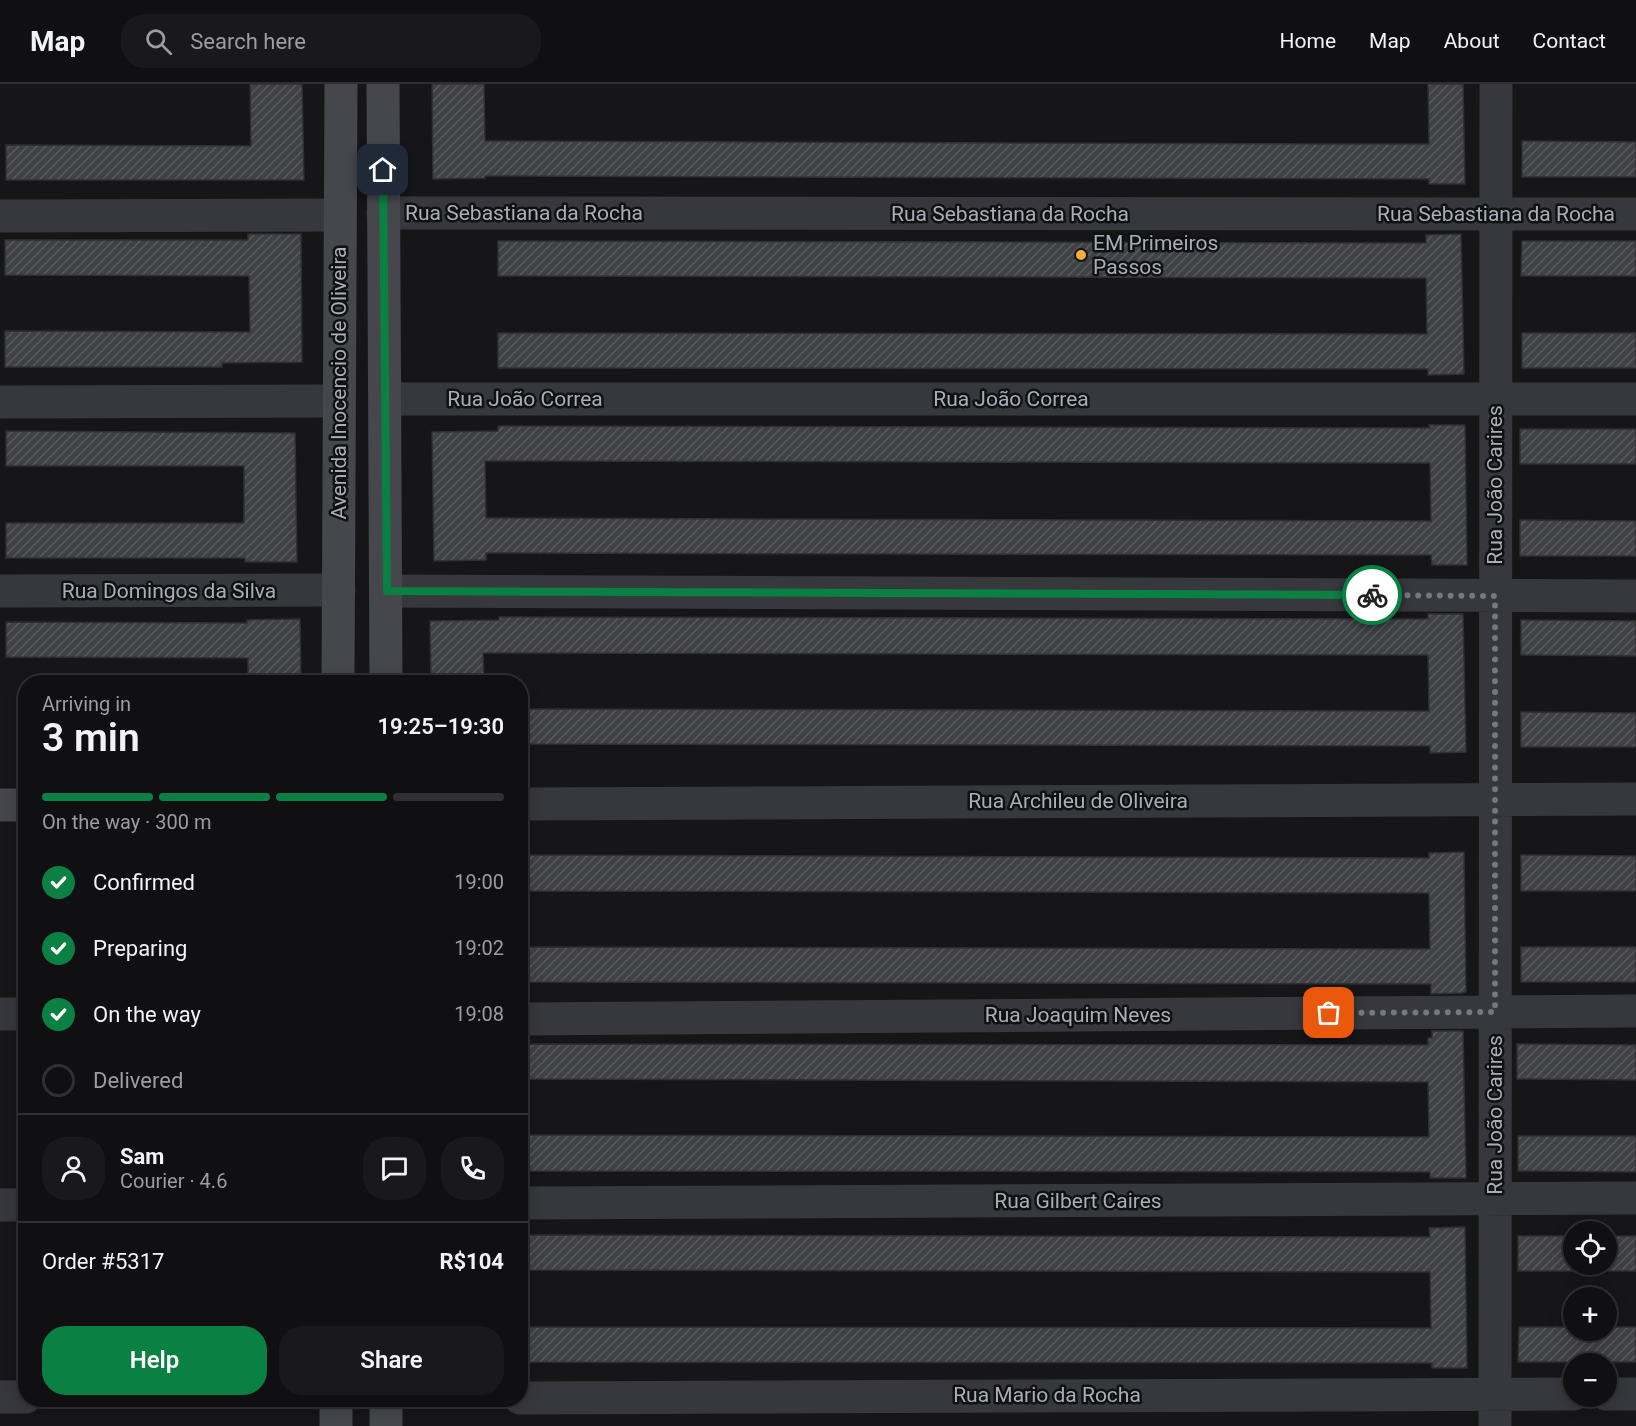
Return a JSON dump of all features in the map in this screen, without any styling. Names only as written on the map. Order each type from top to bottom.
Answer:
[{"type":"street","name":"Avenida Inocencio de Oliveira","points":[[338,675],[341,84]]},
{"type":"street","points":[[383,84],[386,675]]},
{"type":"street","name":"Rua João Carires","points":[[1495,1426],[1496,84]]},
{"type":"street","name":"Rua Sebastiana da Rocha","points":[[383,213],[1636,214]]},
{"type":"street","points":[[0,216],[339,215]]},
{"type":"street","name":"Rua João Correa","points":[[386,399],[1636,399]]},
{"type":"street","points":[[0,402],[338,401]]},
{"type":"street","name":"Rua Domingos da Silva","points":[[0,591],[339,590]]},
{"type":"street","points":[[387,591],[1636,596]]},
{"type":"street","name":"Rua Archileu de Oliveira","points":[[528,804],[1636,800]]},
{"type":"street","points":[[0,805],[18,805]]},
{"type":"street","name":"Rua Joaquim Neves","points":[[528,1019],[1636,1011]]},
{"type":"street","points":[[0,1014],[18,1014]]},
{"type":"street","name":"Rua Gilbert Caires","points":[[528,1203],[1636,1198]]},
{"type":"street","points":[[0,1205],[18,1205]]},
{"type":"street","name":"Rua Mario da Rocha","points":[[528,1398],[1563,1394]]},
{"type":"street","points":[[1617,1394],[1636,1394]]},
{"type":"street","points":[[0,1397],[18,1397]]},
{"type":"street","points":[[336,1407],[336,1426]]},
{"type":"street","points":[[386,1407],[386,1426]]},
{"type":"building","points":[[250,84],[302,84],[304,180],[6,180],[6,145],[251,146]]},
{"type":"building","points":[[432,84],[484,84],[485,141],[1429,144],[1428,84],[1463,84],[1465,184],[1429,184],[1429,179],[485,176],[485,178],[433,179]]},
{"type":"building","points":[[1522,141],[1636,142],[1636,177],[1522,177]]},
{"type":"building","points":[[248,234],[301,234],[302,362],[222,363],[222,367],[5,367],[5,331],[250,332],[249,276],[5,275],[5,240],[248,240]]},
{"type":"building","points":[[1461,234],[1464,374],[1428,375],[1428,369],[498,368],[498,333],[1427,334],[1426,278],[498,276],[498,241],[1426,243],[1426,235]]},
{"type":"building","points":[[1522,241],[1636,241],[1636,276],[1521,276]]},
{"type":"building","points":[[1522,333],[1636,333],[1636,368],[1522,368]]},
{"type":"building","points":[[1429,425],[1465,425],[1467,565],[1432,565],[1431,555],[486,553],[486,560],[434,561],[432,432],[498,431],[498,426],[1430,428]],"holes":[[[485,461],[1430,463],[1431,521],[486,518]]]},
{"type":"building","points":[[1520,429],[1636,429],[1636,464],[1520,464]]},
{"type":"building","points":[[6,431],[295,433],[297,562],[245,562],[245,558],[6,558],[6,523],[244,523],[244,466],[6,466]]},
{"type":"building","points":[[1520,520],[1636,521],[1636,556],[1520,556]]},
{"type":"building","points":[[1428,614],[1463,614],[1466,752],[1430,753],[1430,746],[528,744],[528,709],[1429,711],[1428,655],[483,653],[484,675],[431,675],[430,621],[499,620],[499,617],[1428,619]]},
{"type":"building","points":[[300,619],[301,675],[248,675],[248,658],[6,657],[6,622],[247,623],[247,620]]},
{"type":"building","points":[[1521,620],[1636,621],[1636,656],[1521,655]]},
{"type":"building","points":[[1521,712],[1636,713],[1636,747],[1521,747]]},
{"type":"building","points":[[1464,852],[1466,992],[1431,994],[1431,984],[528,982],[528,947],[1430,949],[1429,893],[528,891],[528,855],[1429,858],[1429,853]]},
{"type":"building","points":[[1521,855],[1636,856],[1636,891],[1521,891]]},
{"type":"building","points":[[1521,947],[1636,947],[1636,982],[1521,982]]},
{"type":"building","points":[[1432,1031],[1463,1031],[1466,1178],[1430,1178],[1430,1172],[528,1171],[528,1135],[1429,1137],[1428,1082],[528,1079],[528,1044],[1428,1045],[1428,1038],[1432,1038]]},
{"type":"building","points":[[1517,1044],[1636,1045],[1636,1080],[1517,1079]]},
{"type":"building","points":[[1518,1136],[1636,1136],[1636,1172],[1518,1171]]},
{"type":"building","points":[[1465,1227],[1467,1368],[1432,1368],[1432,1363],[528,1362],[528,1327],[1431,1328],[1430,1272],[528,1270],[528,1235],[1430,1237],[1429,1228]]},
{"type":"building","points":[[1518,1236],[1563,1236],[1563,1271],[1518,1271]]},
{"type":"building","points":[[1617,1236],[1636,1236],[1636,1271],[1617,1271]]},
{"type":"building","points":[[1519,1327],[1563,1327],[1563,1341],[1617,1341],[1617,1327],[1636,1327],[1636,1362],[1617,1362],[1617,1353],[1563,1353],[1563,1362],[1518,1362]]},
{"type":"way so far","points":[[1329,1013],[1495,1012],[1495,596],[1372,595]]},
{"type":"place","name":"EM Primeiros Passos","points":[[1081,255]]},
{"type":"route","points":[[383,170],[387,591],[1372,595]]}]
